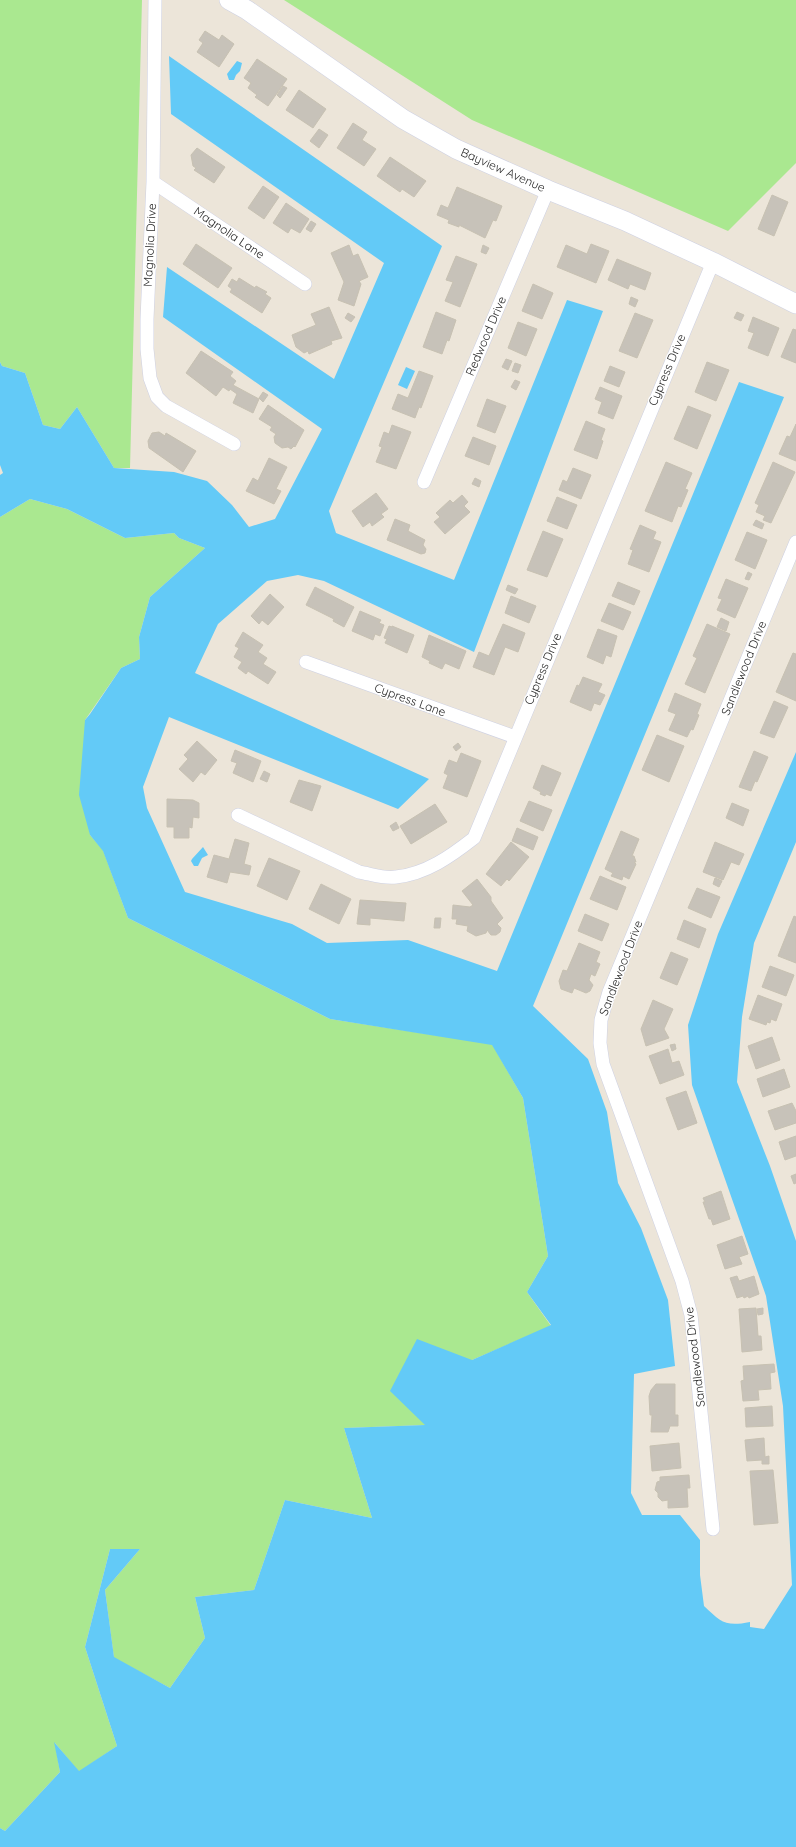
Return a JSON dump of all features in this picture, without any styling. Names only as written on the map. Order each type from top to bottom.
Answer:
[{"type":"main road","name":"Bayview Avenue","points":[[230,0],[247,10],[403,119],[456,149],[548,190],[625,221],[796,304]]},
{"type":"street","name":"Magnolia Drive","points":[[155,0],[153,182],[147,319],[147,349],[150,378],[157,397],[166,406],[234,444]]},
{"type":"street","name":"Magnolia Lane","points":[[153,182],[305,284]]},
{"type":"street","name":"Redwood Drive","points":[[424,482],[548,190]]},
{"type":"street","name":"Cypress Drive","points":[[238,815],[359,872],[378,876],[395,877],[413,873],[431,866],[454,853],[474,838],[712,262]]},
{"type":"street","name":"Sandlewood Drive","points":[[713,1529],[691,1315],[682,1281],[603,1064],[600,1042],[601,1020],[609,992],[796,542]]},
{"type":"street","name":"Cypress Lane","points":[[306,662],[515,737]]},
{"type":"green space","points":[[0,0],[142,0],[130,468],[114,468],[77,407],[60,429],[43,425],[25,373],[2,366],[0,362]]},
{"type":"green space","points":[[284,0],[796,0],[796,163],[728,231],[472,120]]},
{"type":"green space","points":[[30,499],[67,509],[125,538],[174,533],[179,538],[205,548],[150,597],[139,637],[140,659],[121,668],[85,720],[90,835],[103,850],[128,918],[330,1019],[492,1044],[523,1098],[548,1256],[527,1292],[551,1326],[472,1360],[426,1425],[344,1428],[372,1518],[285,1500],[254,1590],[195,1597],[205,1638],[170,1688],[114,1658],[105,1590],[140,1549],[110,1549],[85,1647],[117,1746],[79,1772],[55,1743],[60,1772],[5,1831],[0,1828],[0,517]]},
{"type":"water","points":[[169,56],[442,246],[329,511],[336,533],[454,580],[567,300],[603,311],[474,652],[324,581],[298,575],[267,581],[218,624],[195,673],[429,779],[398,809],[169,717],[143,787],[147,808],[185,892],[292,924],[327,943],[408,940],[497,971],[739,382],[784,397],[533,1006],[588,1059],[607,1112],[618,1183],[641,1228],[668,1300],[675,1366],[634,1374],[631,1493],[642,1515],[680,1515],[700,1540],[700,1575],[704,1606],[724,1622],[735,1624],[750,1622],[750,1627],[764,1629],[792,1585],[783,1406],[766,1296],[692,1085],[688,1025],[718,934],[796,752],[796,842],[754,943],[742,1017],[737,1082],[770,1166],[796,1241],[796,1847],[0,1847],[0,1828],[5,1831],[60,1772],[54,1742],[79,1771],[117,1746],[85,1647],[110,1549],[140,1549],[105,1590],[114,1657],[170,1688],[205,1638],[195,1597],[254,1590],[285,1500],[372,1518],[344,1428],[425,1425],[390,1391],[417,1339],[472,1360],[551,1325],[527,1292],[548,1256],[523,1098],[492,1045],[330,1019],[128,918],[103,851],[90,835],[79,795],[85,720],[121,668],[140,659],[139,637],[150,597],[205,548],[179,538],[174,533],[125,538],[67,509],[30,499],[0,517],[0,475],[3,473],[0,465],[0,362],[2,366],[25,373],[43,425],[60,429],[77,407],[114,468],[174,472],[207,481],[232,505],[249,527],[275,519],[322,429],[163,317],[167,267],[334,379],[384,263],[171,114]]},
{"type":"water","points":[[237,61],[242,63],[240,71],[234,80],[229,80],[227,74]]},
{"type":"water","points":[[406,367],[415,371],[407,389],[398,385]]},
{"type":"water","points":[[203,847],[208,855],[202,858],[198,866],[194,866],[191,861]]},
{"type":"building","points":[[205,31],[219,40],[222,35],[234,44],[219,67],[197,52],[203,43],[199,40]]},
{"type":"building","points":[[257,59],[287,79],[268,106],[255,97],[257,95],[248,88],[251,83],[244,78]]},
{"type":"building","points":[[283,86],[287,88],[280,98],[277,95]]},
{"type":"building","points":[[299,90],[326,109],[313,128],[286,110]]},
{"type":"building","points":[[353,123],[367,132],[362,140],[376,149],[364,166],[337,148]]},
{"type":"building","points":[[319,129],[328,135],[319,148],[310,141]]},
{"type":"building","points":[[197,148],[225,167],[214,183],[194,170],[196,168],[193,166],[191,155]]},
{"type":"building","points":[[390,157],[426,181],[414,197],[402,189],[400,192],[377,176]]},
{"type":"building","points":[[263,186],[279,197],[264,219],[248,208]]},
{"type":"building","points":[[457,187],[502,206],[496,221],[493,220],[485,238],[459,225],[459,227],[448,223],[449,220],[437,215],[441,205],[448,208]]},
{"type":"building","points":[[772,195],[788,202],[774,236],[758,229]]},
{"type":"building","points":[[286,203],[309,219],[300,233],[291,228],[288,233],[273,223]]},
{"type":"building","points":[[311,221],[316,224],[311,232],[306,229]]},
{"type":"building","points":[[196,244],[232,268],[218,288],[183,264]]},
{"type":"building","points":[[591,244],[609,251],[596,283],[557,267],[566,245],[587,254]]},
{"type":"building","points":[[349,245],[353,256],[358,254],[368,277],[359,281],[361,284],[354,306],[338,300],[344,282],[331,253]]},
{"type":"building","points":[[483,245],[489,248],[486,254],[481,252]]},
{"type":"building","points":[[456,256],[477,264],[460,307],[445,301],[453,282],[446,280]]},
{"type":"building","points":[[617,259],[651,273],[645,290],[630,284],[628,289],[608,280]]},
{"type":"building","points":[[239,278],[255,288],[256,286],[267,292],[265,294],[271,298],[262,313],[230,292],[232,289],[228,286],[232,279],[237,282]]},
{"type":"building","points":[[533,284],[553,293],[542,319],[522,311]]},
{"type":"building","points":[[631,297],[638,300],[635,307],[629,304]]},
{"type":"building","points":[[329,307],[342,338],[331,341],[332,344],[309,354],[308,351],[304,353],[296,347],[292,335],[316,325],[311,314]]},
{"type":"building","points":[[436,312],[456,320],[449,341],[447,340],[442,354],[423,347]]},
{"type":"building","points":[[737,312],[744,315],[741,321],[734,318]]},
{"type":"building","points":[[348,313],[355,317],[351,322],[345,318]]},
{"type":"building","points":[[635,313],[653,320],[637,358],[619,351]]},
{"type":"building","points":[[753,317],[779,328],[768,356],[748,348],[754,333],[748,331]]},
{"type":"building","points":[[518,322],[537,329],[526,356],[508,348]]},
{"type":"building","points":[[793,329],[796,330],[796,363],[781,357]]},
{"type":"building","points":[[201,351],[233,372],[230,376],[236,381],[233,385],[259,399],[253,413],[233,403],[237,394],[230,389],[229,391],[223,387],[216,396],[186,373]]},
{"type":"building","points":[[506,359],[512,361],[508,370],[502,367]]},
{"type":"building","points":[[707,362],[729,370],[716,401],[695,392]]},
{"type":"building","points":[[515,363],[521,365],[518,373],[512,371]]},
{"type":"building","points":[[610,366],[625,372],[619,387],[604,381]]},
{"type":"building","points":[[419,371],[433,376],[421,408],[419,407],[415,418],[392,409],[398,394],[408,398]]},
{"type":"building","points":[[515,380],[520,382],[516,390],[511,387]]},
{"type":"building","points":[[600,387],[622,396],[613,419],[598,413],[602,402],[595,399]]},
{"type":"building","points":[[263,392],[268,395],[263,402],[259,398]]},
{"type":"building","points":[[487,399],[506,406],[495,433],[477,426]]},
{"type":"building","points":[[268,405],[304,430],[295,447],[294,446],[291,449],[288,447],[282,448],[275,443],[274,437],[276,434],[270,430],[272,427],[259,419]]},
{"type":"building","points":[[688,406],[711,415],[697,449],[674,439]]},
{"type":"building","points":[[586,421],[605,429],[597,459],[574,450]]},
{"type":"building","points":[[796,424],[796,461],[779,454],[787,436],[790,437]]},
{"type":"building","points":[[392,425],[411,432],[396,469],[376,462],[382,447],[379,446],[384,432],[389,434]]},
{"type":"building","points":[[159,432],[165,436],[166,433],[196,451],[183,472],[149,448],[148,441],[152,433]]},
{"type":"building","points":[[473,437],[496,446],[489,465],[465,456]]},
{"type":"building","points":[[269,458],[287,467],[276,489],[281,491],[274,504],[246,491],[253,478],[258,481]]},
{"type":"building","points":[[666,462],[692,473],[685,489],[688,490],[681,507],[678,506],[672,522],[645,511]]},
{"type":"building","points":[[773,462],[795,472],[771,523],[763,520],[765,516],[756,512],[759,505],[755,503]]},
{"type":"building","points":[[573,468],[591,475],[581,499],[559,490],[563,480],[567,482]]},
{"type":"building","points":[[475,478],[481,481],[479,487],[472,484]]},
{"type":"building","points":[[376,493],[388,509],[381,514],[384,517],[372,526],[370,522],[363,527],[352,511]]},
{"type":"building","points":[[462,495],[468,502],[464,506],[470,512],[445,534],[434,522],[440,517],[436,513],[450,500],[453,503]]},
{"type":"building","points":[[557,497],[577,505],[567,529],[547,521]]},
{"type":"building","points":[[395,519],[410,525],[408,531],[425,540],[423,545],[426,549],[425,553],[421,554],[387,540]]},
{"type":"building","points":[[756,520],[764,524],[762,529],[753,525]]},
{"type":"building","points":[[640,525],[656,532],[653,539],[661,542],[649,572],[628,564],[633,550],[630,549]]},
{"type":"building","points":[[543,531],[563,539],[547,577],[527,570]]},
{"type":"building","points":[[747,532],[767,540],[755,569],[735,560]]},
{"type":"building","points":[[748,572],[752,574],[749,580],[745,579]]},
{"type":"building","points":[[726,579],[748,588],[735,618],[717,610],[722,599],[718,598]]},
{"type":"building","points":[[618,582],[640,591],[634,605],[612,596]]},
{"type":"building","points":[[508,585],[518,589],[515,594],[506,590]]},
{"type":"building","points":[[315,587],[354,607],[344,627],[333,621],[334,619],[306,605]]},
{"type":"building","points":[[270,594],[284,607],[268,625],[262,620],[259,624],[251,616]]},
{"type":"building","points":[[511,596],[536,606],[529,623],[505,613]]},
{"type":"building","points":[[609,603],[631,612],[623,630],[601,621]]},
{"type":"building","points":[[360,611],[381,620],[379,623],[384,625],[380,636],[375,634],[373,640],[352,631]]},
{"type":"building","points":[[721,618],[729,622],[726,631],[717,627]]},
{"type":"building","points":[[503,624],[525,633],[518,652],[505,647],[494,675],[473,667],[479,652],[489,656]]},
{"type":"building","points":[[707,624],[730,634],[705,693],[685,684],[697,658],[693,656]]},
{"type":"building","points":[[389,626],[414,635],[407,653],[385,643],[387,639],[384,638]]},
{"type":"building","points":[[598,629],[617,636],[611,657],[606,655],[603,664],[587,657]]},
{"type":"building","points":[[243,632],[263,645],[258,652],[267,658],[263,664],[276,672],[268,684],[248,671],[246,674],[238,668],[242,662],[234,657],[239,648],[235,646]]},
{"type":"building","points":[[429,635],[466,651],[459,669],[445,663],[442,669],[429,663],[430,661],[422,657]]},
{"type":"building","points":[[793,653],[796,654],[796,701],[776,692]]},
{"type":"building","points":[[583,677],[602,684],[598,692],[605,695],[600,705],[594,703],[591,711],[570,702],[577,685],[579,686]]},
{"type":"building","points":[[675,693],[701,704],[697,714],[699,715],[693,730],[691,729],[687,737],[669,730],[676,714],[668,711]]},
{"type":"building","points":[[774,701],[788,707],[774,738],[760,733]]},
{"type":"building","points":[[657,735],[684,746],[669,782],[642,770]]},
{"type":"building","points":[[197,741],[217,760],[205,775],[201,772],[193,782],[179,769],[188,759],[184,755]]},
{"type":"building","points":[[458,743],[461,747],[456,751],[453,747]]},
{"type":"building","points":[[235,750],[261,761],[253,782],[233,773],[237,763],[231,761]]},
{"type":"building","points":[[754,751],[768,757],[757,782],[755,781],[751,791],[739,787]]},
{"type":"building","points":[[461,753],[481,761],[467,797],[443,788],[448,775],[444,773],[449,760],[457,763]]},
{"type":"building","points":[[542,765],[561,773],[551,796],[540,794],[541,792],[533,788]]},
{"type":"building","points":[[264,771],[270,774],[267,782],[260,779]]},
{"type":"building","points":[[299,780],[321,786],[312,811],[290,802]]},
{"type":"building","points":[[167,799],[193,800],[199,803],[199,818],[193,817],[192,828],[189,827],[189,838],[174,838],[174,827],[167,827]]},
{"type":"building","points":[[529,801],[552,810],[543,831],[520,821]]},
{"type":"building","points":[[732,803],[749,810],[743,826],[726,818]]},
{"type":"building","points":[[435,804],[447,822],[411,844],[400,826]]},
{"type":"building","points":[[396,822],[399,828],[393,831],[390,826]]},
{"type":"building","points":[[517,828],[538,837],[533,850],[512,841]]},
{"type":"building","points":[[621,831],[639,839],[632,856],[634,856],[636,862],[634,862],[636,864],[629,879],[623,876],[622,880],[611,876],[613,873],[605,869]]},
{"type":"building","points":[[235,839],[249,843],[244,864],[251,866],[249,875],[230,872],[227,883],[207,877],[214,855],[229,859]]},
{"type":"building","points":[[511,842],[529,857],[509,881],[507,879],[501,886],[486,874]]},
{"type":"building","points":[[715,842],[744,854],[739,865],[731,862],[723,880],[703,872]]},
{"type":"building","points":[[269,858],[300,871],[287,900],[257,886]]},
{"type":"building","points":[[600,876],[626,887],[617,910],[590,899]]},
{"type":"building","points":[[715,878],[722,881],[719,887],[713,884]]},
{"type":"building","points":[[477,879],[491,897],[491,901],[503,918],[497,924],[501,928],[500,932],[496,935],[491,935],[487,930],[486,933],[476,936],[467,931],[468,926],[456,924],[457,919],[452,919],[453,905],[470,907],[473,905],[462,891]]},
{"type":"building","points":[[321,884],[351,899],[339,924],[309,909]]},
{"type":"building","points":[[697,888],[720,897],[711,918],[688,908]]},
{"type":"building","points":[[360,900],[406,903],[404,921],[370,918],[370,925],[357,924]]},
{"type":"building","points":[[585,914],[609,924],[602,941],[578,931]]},
{"type":"building","points":[[794,916],[796,917],[796,963],[778,956]]},
{"type":"building","points":[[435,918],[441,918],[440,928],[434,928]]},
{"type":"building","points":[[684,920],[706,929],[699,948],[677,939]]},
{"type":"building","points":[[579,943],[600,952],[596,962],[600,964],[595,976],[591,974],[589,980],[593,985],[590,991],[586,993],[574,988],[572,993],[561,989],[559,981],[563,970],[567,971]]},
{"type":"building","points":[[671,952],[688,959],[677,985],[660,978]]},
{"type":"building","points":[[770,966],[794,975],[786,996],[762,987]]},
{"type":"building","points":[[758,995],[782,1004],[776,1021],[771,1019],[770,1023],[767,1022],[766,1025],[749,1019]]},
{"type":"building","points":[[653,1000],[673,1009],[664,1029],[669,1038],[646,1046],[641,1029]]},
{"type":"building","points":[[772,1037],[780,1060],[756,1069],[748,1046]]},
{"type":"building","points":[[675,1044],[676,1049],[672,1051],[670,1045]]},
{"type":"building","points":[[668,1049],[672,1063],[679,1061],[684,1075],[660,1084],[649,1056]]},
{"type":"building","points":[[784,1069],[790,1087],[763,1097],[757,1079]]},
{"type":"building","points":[[686,1091],[697,1123],[678,1130],[666,1098]]},
{"type":"building","points":[[792,1103],[796,1111],[796,1123],[775,1130],[768,1111]]},
{"type":"building","points":[[796,1136],[796,1156],[785,1160],[779,1142]]},
{"type":"building","points":[[796,1174],[796,1183],[794,1184],[791,1176]]},
{"type":"building","points":[[721,1191],[730,1219],[713,1225],[711,1219],[709,1219],[703,1198]]},
{"type":"building","points":[[742,1236],[748,1254],[739,1257],[742,1264],[725,1269],[717,1245]]},
{"type":"building","points":[[737,1276],[739,1281],[754,1276],[759,1294],[749,1298],[748,1296],[744,1298],[743,1296],[737,1298],[730,1278]]},
{"type":"building","points":[[756,1308],[758,1336],[761,1336],[762,1350],[742,1352],[739,1309]]},
{"type":"building","points":[[763,1308],[763,1314],[758,1315],[757,1309]]},
{"type":"building","points":[[774,1364],[775,1372],[770,1373],[771,1389],[758,1390],[759,1400],[743,1401],[741,1381],[744,1380],[743,1366]]},
{"type":"building","points":[[656,1384],[675,1384],[675,1415],[678,1415],[678,1426],[670,1426],[668,1432],[651,1432],[652,1415],[650,1415],[649,1396],[651,1390]]},
{"type":"building","points":[[772,1406],[773,1426],[746,1427],[745,1408]]},
{"type":"building","points":[[764,1438],[765,1457],[769,1456],[769,1464],[762,1464],[762,1460],[747,1461],[745,1440]]},
{"type":"building","points":[[679,1443],[681,1468],[652,1471],[650,1446]]},
{"type":"building","points":[[773,1470],[778,1523],[754,1525],[750,1471]]},
{"type":"building","points":[[689,1475],[690,1488],[687,1488],[688,1507],[668,1508],[668,1500],[662,1501],[658,1497],[658,1493],[655,1490],[657,1482],[660,1481],[660,1477]]}]
